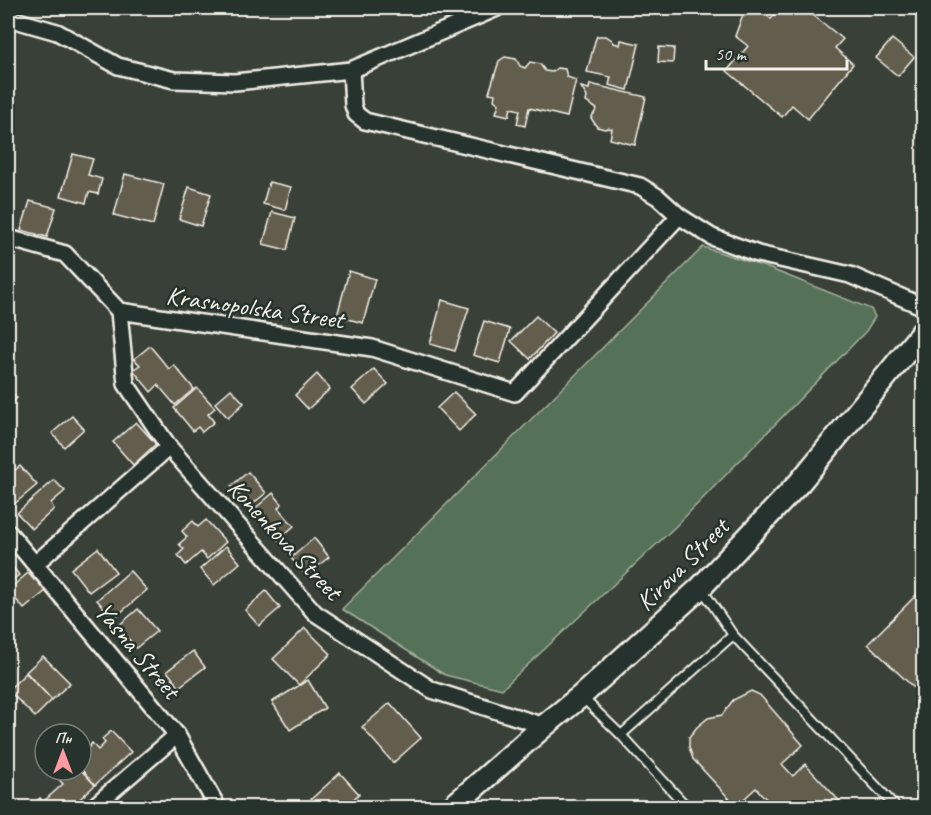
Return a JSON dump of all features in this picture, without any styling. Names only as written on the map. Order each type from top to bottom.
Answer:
[{"type":"main road","name":"Kirova Street","points":[[451,807],[581,696],[701,587],[800,482],[924,330]]},
{"type":"street","points":[[8,18],[57,32],[118,66],[174,80],[235,82],[351,70],[497,8]]},
{"type":"street","points":[[351,70],[353,105],[356,114],[365,121],[640,186],[658,196],[679,216],[712,237],[758,254],[850,274],[924,307]]},
{"type":"street","name":"Krasnopolska Street","points":[[119,311],[372,348],[515,393],[679,216]]},
{"type":"street","points":[[8,238],[65,254],[119,311]]},
{"type":"street","name":"Konenkova Street","points":[[119,311],[126,384],[169,447],[315,613],[432,690],[544,726]]},
{"type":"street","points":[[34,564],[169,447]]},
{"type":"street","name":"Yasna Street","points":[[8,532],[177,735],[218,807]]},
{"type":"street","points":[[92,807],[177,735]]},
{"type":"lane","points":[[701,587],[733,635],[894,805]]},
{"type":"lane","points":[[621,735],[733,635]]},
{"type":"lane","points":[[581,696],[688,807]]},
{"type":"green space","points":[[703,247],[768,268],[871,309],[875,317],[866,331],[675,527],[502,689],[445,675],[342,609]]},
{"type":"building","points":[[758,8],[771,19],[781,8],[804,8],[843,39],[835,48],[853,64],[808,119],[792,105],[782,117],[727,71],[748,46],[735,36],[742,17]]},
{"type":"building","points":[[597,36],[606,36],[620,45],[621,40],[639,44],[628,90],[609,85],[611,77],[587,72]]},
{"type":"building","points":[[892,39],[914,57],[898,76],[876,58]]},
{"type":"building","points":[[659,47],[674,48],[673,63],[658,62]]},
{"type":"building","points":[[505,57],[516,59],[520,66],[525,68],[530,62],[540,64],[545,71],[565,69],[567,77],[576,80],[567,117],[529,108],[525,126],[517,124],[520,110],[511,108],[509,116],[496,113],[499,104],[494,100],[495,94],[489,93],[499,61]]},
{"type":"building","points":[[590,84],[646,97],[635,145],[610,139],[612,129],[597,127],[591,118],[597,109],[586,102],[587,97],[581,87],[589,89]]},
{"type":"building","points":[[924,91],[924,107],[916,101]]},
{"type":"building","points":[[73,154],[93,159],[88,175],[102,179],[98,194],[89,192],[86,203],[61,196]]},
{"type":"building","points":[[125,174],[164,184],[153,225],[114,215]]},
{"type":"building","points":[[269,182],[291,187],[285,210],[263,204]]},
{"type":"building","points":[[189,187],[211,194],[201,226],[179,219]]},
{"type":"building","points":[[30,201],[56,208],[47,237],[21,230]]},
{"type":"building","points":[[272,212],[295,218],[287,250],[263,244]]},
{"type":"building","points":[[349,271],[375,279],[363,323],[337,316]]},
{"type":"building","points":[[442,300],[469,308],[455,351],[430,344]]},
{"type":"building","points":[[536,316],[554,333],[530,359],[511,341]]},
{"type":"building","points":[[484,321],[510,329],[500,363],[473,355]]},
{"type":"building","points":[[150,346],[169,369],[174,365],[194,389],[175,405],[158,385],[151,392],[133,370],[140,365],[134,359]]},
{"type":"building","points":[[374,369],[388,384],[366,404],[352,389]]},
{"type":"building","points":[[317,374],[330,389],[308,409],[295,395]]},
{"type":"building","points":[[8,388],[17,398],[8,407]]},
{"type":"building","points":[[197,388],[215,408],[208,414],[214,422],[202,432],[198,427],[193,431],[174,408]]},
{"type":"building","points":[[231,389],[244,403],[228,418],[215,403]]},
{"type":"building","points":[[454,392],[476,414],[459,431],[437,408]]},
{"type":"building","points":[[72,416],[84,429],[64,447],[52,433]]},
{"type":"building","points":[[136,422],[156,444],[133,465],[113,442]]},
{"type":"building","points":[[20,466],[37,485],[12,506],[8,500],[8,476]]},
{"type":"building","points":[[248,472],[266,493],[249,507],[231,486]]},
{"type":"building","points":[[54,480],[65,491],[51,503],[54,509],[32,529],[17,513]]},
{"type":"building","points":[[273,493],[282,504],[278,508],[294,526],[278,540],[252,511]]},
{"type":"building","points":[[206,520],[226,542],[207,559],[201,552],[186,565],[178,555],[184,549],[179,544],[187,537],[182,531],[193,521],[198,527]]},
{"type":"building","points":[[314,538],[329,557],[306,576],[291,558]]},
{"type":"building","points":[[226,546],[240,563],[214,585],[200,569]]},
{"type":"building","points":[[98,548],[116,572],[89,592],[71,569]]},
{"type":"building","points":[[8,560],[19,575],[8,583]]},
{"type":"building","points":[[130,571],[147,590],[113,619],[97,600]]},
{"type":"building","points":[[28,573],[34,580],[37,578],[47,590],[24,609],[8,590]]},
{"type":"building","points":[[924,587],[924,679],[914,688],[868,644]]},
{"type":"building","points":[[266,591],[280,608],[259,626],[245,610]]},
{"type":"building","points":[[138,609],[157,631],[136,648],[118,626]]},
{"type":"building","points":[[305,628],[331,654],[299,685],[273,659]]},
{"type":"building","points":[[193,651],[205,667],[179,687],[167,671]]},
{"type":"building","points":[[43,656],[70,683],[52,700],[26,672]]},
{"type":"building","points":[[26,673],[52,700],[35,717],[8,690]]},
{"type":"building","points":[[308,680],[325,708],[290,730],[272,702]]},
{"type":"building","points":[[751,691],[760,695],[803,745],[782,764],[793,776],[805,764],[846,808],[759,808],[767,800],[756,788],[736,806],[693,759],[689,737],[697,727],[708,718],[722,715],[733,700]]},
{"type":"building","points":[[390,703],[421,738],[393,763],[362,727]]},
{"type":"building","points":[[111,731],[131,752],[95,785],[92,782],[93,744],[98,750],[105,743],[102,739]]},
{"type":"building","points":[[340,773],[359,794],[344,808],[310,808],[313,805],[309,801]]},
{"type":"building","points":[[61,782],[92,782],[95,785],[70,808],[30,808],[40,798],[43,802],[63,784]]}]
